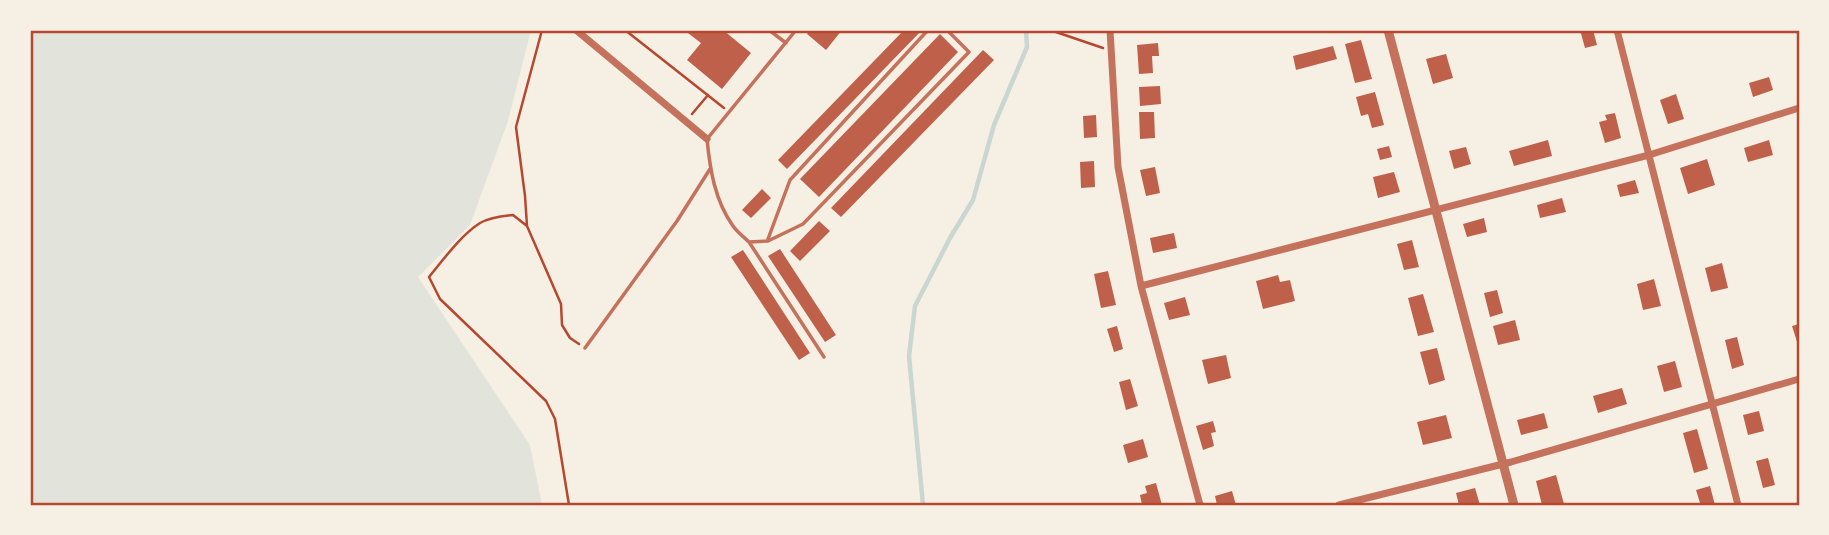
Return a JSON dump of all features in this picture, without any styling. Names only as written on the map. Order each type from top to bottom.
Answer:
[{"type":"street","points":[[576,30],[707,139]]},
{"type":"street","points":[[1110,30],[1118,167],[1140,286],[1200,505]]},
{"type":"street","points":[[1388,30],[1514,505]]},
{"type":"street","points":[[1617,30],[1738,505]]},
{"type":"street","points":[[1140,286],[1649,155],[1799,108]]},
{"type":"street","points":[[1339,505],[1503,464],[1799,379]]},
{"type":"lane","points":[[769,30],[786,43]]},
{"type":"lane","points":[[796,30],[707,139],[710,169],[720,203],[734,228],[749,242],[824,357]]},
{"type":"lane","points":[[768,241],[790,180],[928,30]]},
{"type":"lane","points":[[749,242],[768,241],[803,224],[969,52],[947,30]]},
{"type":"lane","points":[[585,348],[677,221],[710,169]]},
{"type":"path","points":[[542,30],[516,127],[527,226],[561,304],[562,325],[570,338],[585,348]]},
{"type":"path","points":[[625,30],[730,112]]},
{"type":"path","points":[[1050,30],[1091,44]]},
{"type":"path","points":[[685,121],[708,94]]},
{"type":"path","points":[[527,226],[513,215],[481,223],[454,247],[429,277],[440,299],[546,401],[555,419],[569,505]]},
{"type":"shaded area","points":[[30,30],[531,30],[508,121],[470,225],[418,277],[530,445],[542,505],[30,505]]},
{"type":"building","points":[[684,30],[723,30],[751,53],[722,89],[687,60],[701,43]]},
{"type":"building","points":[[810,30],[842,30],[826,50],[807,34]]},
{"type":"building","points":[[904,30],[922,30],[787,169],[778,160]]},
{"type":"building","points":[[1580,30],[1593,30],[1597,45],[1585,48]]},
{"type":"building","points":[[940,34],[958,52],[819,197],[800,179]]},
{"type":"building","points":[[1361,40],[1372,79],[1355,83],[1345,44]]},
{"type":"building","points":[[1158,43],[1159,56],[1152,56],[1153,73],[1139,74],[1137,45]]},
{"type":"building","points":[[1333,46],[1337,59],[1296,70],[1293,56]]},
{"type":"building","points":[[983,50],[994,60],[841,217],[831,208]]},
{"type":"building","points":[[1446,54],[1453,78],[1433,84],[1426,59]]},
{"type":"building","points":[[1769,77],[1773,90],[1753,97],[1749,83]]},
{"type":"building","points":[[1160,86],[1161,104],[1140,106],[1139,87]]},
{"type":"building","points":[[1375,92],[1384,125],[1372,128],[1368,114],[1361,116],[1356,97]]},
{"type":"building","points":[[1676,94],[1684,119],[1668,124],[1660,100]]},
{"type":"building","points":[[1139,112],[1154,112],[1155,138],[1140,139]]},
{"type":"building","points":[[1615,113],[1621,138],[1605,143],[1599,122],[1607,120],[1605,115]]},
{"type":"building","points":[[1096,115],[1097,137],[1084,138],[1083,116]]},
{"type":"building","points":[[1548,140],[1552,156],[1514,166],[1509,151]]},
{"type":"building","points":[[1769,140],[1773,155],[1748,162],[1744,148]]},
{"type":"building","points":[[1389,146],[1392,157],[1380,160],[1377,149]]},
{"type":"building","points":[[1466,147],[1471,164],[1454,169],[1449,151]]},
{"type":"building","points":[[1707,159],[1715,185],[1688,194],[1680,168]]},
{"type":"building","points":[[1094,161],[1095,187],[1081,188],[1080,162]]},
{"type":"building","points":[[1155,167],[1160,193],[1146,196],[1140,170]]},
{"type":"building","points":[[1394,172],[1400,192],[1378,198],[1373,177]]},
{"type":"building","points":[[1635,180],[1639,193],[1620,197],[1617,185]]},
{"type":"building","points":[[762,189],[771,198],[751,218],[742,210]]},
{"type":"building","points":[[1562,198],[1566,212],[1540,218],[1537,205]]},
{"type":"building","points":[[1484,218],[1487,232],[1467,237],[1463,224]]},
{"type":"building","points":[[819,221],[830,231],[800,261],[790,251]]},
{"type":"building","points":[[1174,233],[1177,248],[1153,253],[1150,238]]},
{"type":"building","points":[[1412,240],[1419,267],[1404,270],[1397,244]]},
{"type":"building","points":[[780,249],[836,335],[825,342],[768,256]]},
{"type":"building","points":[[743,250],[810,353],[799,360],[731,257]]},
{"type":"building","points":[[1722,263],[1728,288],[1711,292],[1705,268]]},
{"type":"building","points":[[1108,271],[1116,305],[1101,308],[1094,274]]},
{"type":"building","points":[[1278,275],[1280,282],[1290,280],[1295,301],[1263,309],[1256,281]]},
{"type":"building","points":[[1654,279],[1661,306],[1643,310],[1637,284]]},
{"type":"building","points":[[1497,290],[1503,313],[1490,317],[1484,293]]},
{"type":"building","points":[[1423,294],[1434,332],[1418,336],[1408,298]]},
{"type":"building","points":[[1185,297],[1190,315],[1169,320],[1164,303]]},
{"type":"building","points":[[1515,320],[1520,340],[1498,345],[1493,326]]},
{"type":"building","points":[[1799,324],[1799,348],[1792,326]]},
{"type":"building","points":[[1117,326],[1123,349],[1114,352],[1107,329]]},
{"type":"building","points":[[1737,337],[1744,365],[1732,369],[1725,340]]},
{"type":"building","points":[[1437,348],[1445,380],[1429,385],[1420,352]]},
{"type":"building","points":[[1226,355],[1231,378],[1208,384],[1202,360]]},
{"type":"building","points":[[1675,361],[1682,387],[1664,392],[1657,366]]},
{"type":"building","points":[[1130,379],[1138,406],[1126,410],[1119,382]]},
{"type":"building","points":[[1622,388],[1627,404],[1598,413],[1593,396]]},
{"type":"building","points":[[1759,411],[1764,431],[1748,435],[1743,415]]},
{"type":"building","points":[[1544,413],[1548,428],[1521,435],[1517,420]]},
{"type":"building","points":[[1446,415],[1452,438],[1423,445],[1417,422]]},
{"type":"building","points":[[1213,421],[1216,432],[1211,433],[1214,446],[1203,450],[1196,426]]},
{"type":"building","points":[[1697,429],[1708,469],[1694,473],[1683,433]]},
{"type":"building","points":[[1143,439],[1148,457],[1128,463],[1123,445]]},
{"type":"building","points":[[1768,458],[1775,485],[1763,488],[1756,461]]},
{"type":"building","points":[[1556,475],[1564,504],[1542,505],[1536,481]]},
{"type":"building","points":[[1156,483],[1162,505],[1142,505],[1140,495],[1147,493],[1145,486]]},
{"type":"building","points":[[1710,486],[1715,505],[1695,505],[1700,503],[1696,490]]},
{"type":"building","points":[[1475,488],[1480,505],[1459,505],[1456,493]]},
{"type":"building","points":[[1232,491],[1236,505],[1217,505],[1215,496]]},
{"type":"waterway","points":[[923,505],[909,356],[915,306],[973,200],[994,125],[1027,47],[1026,30]]}]
